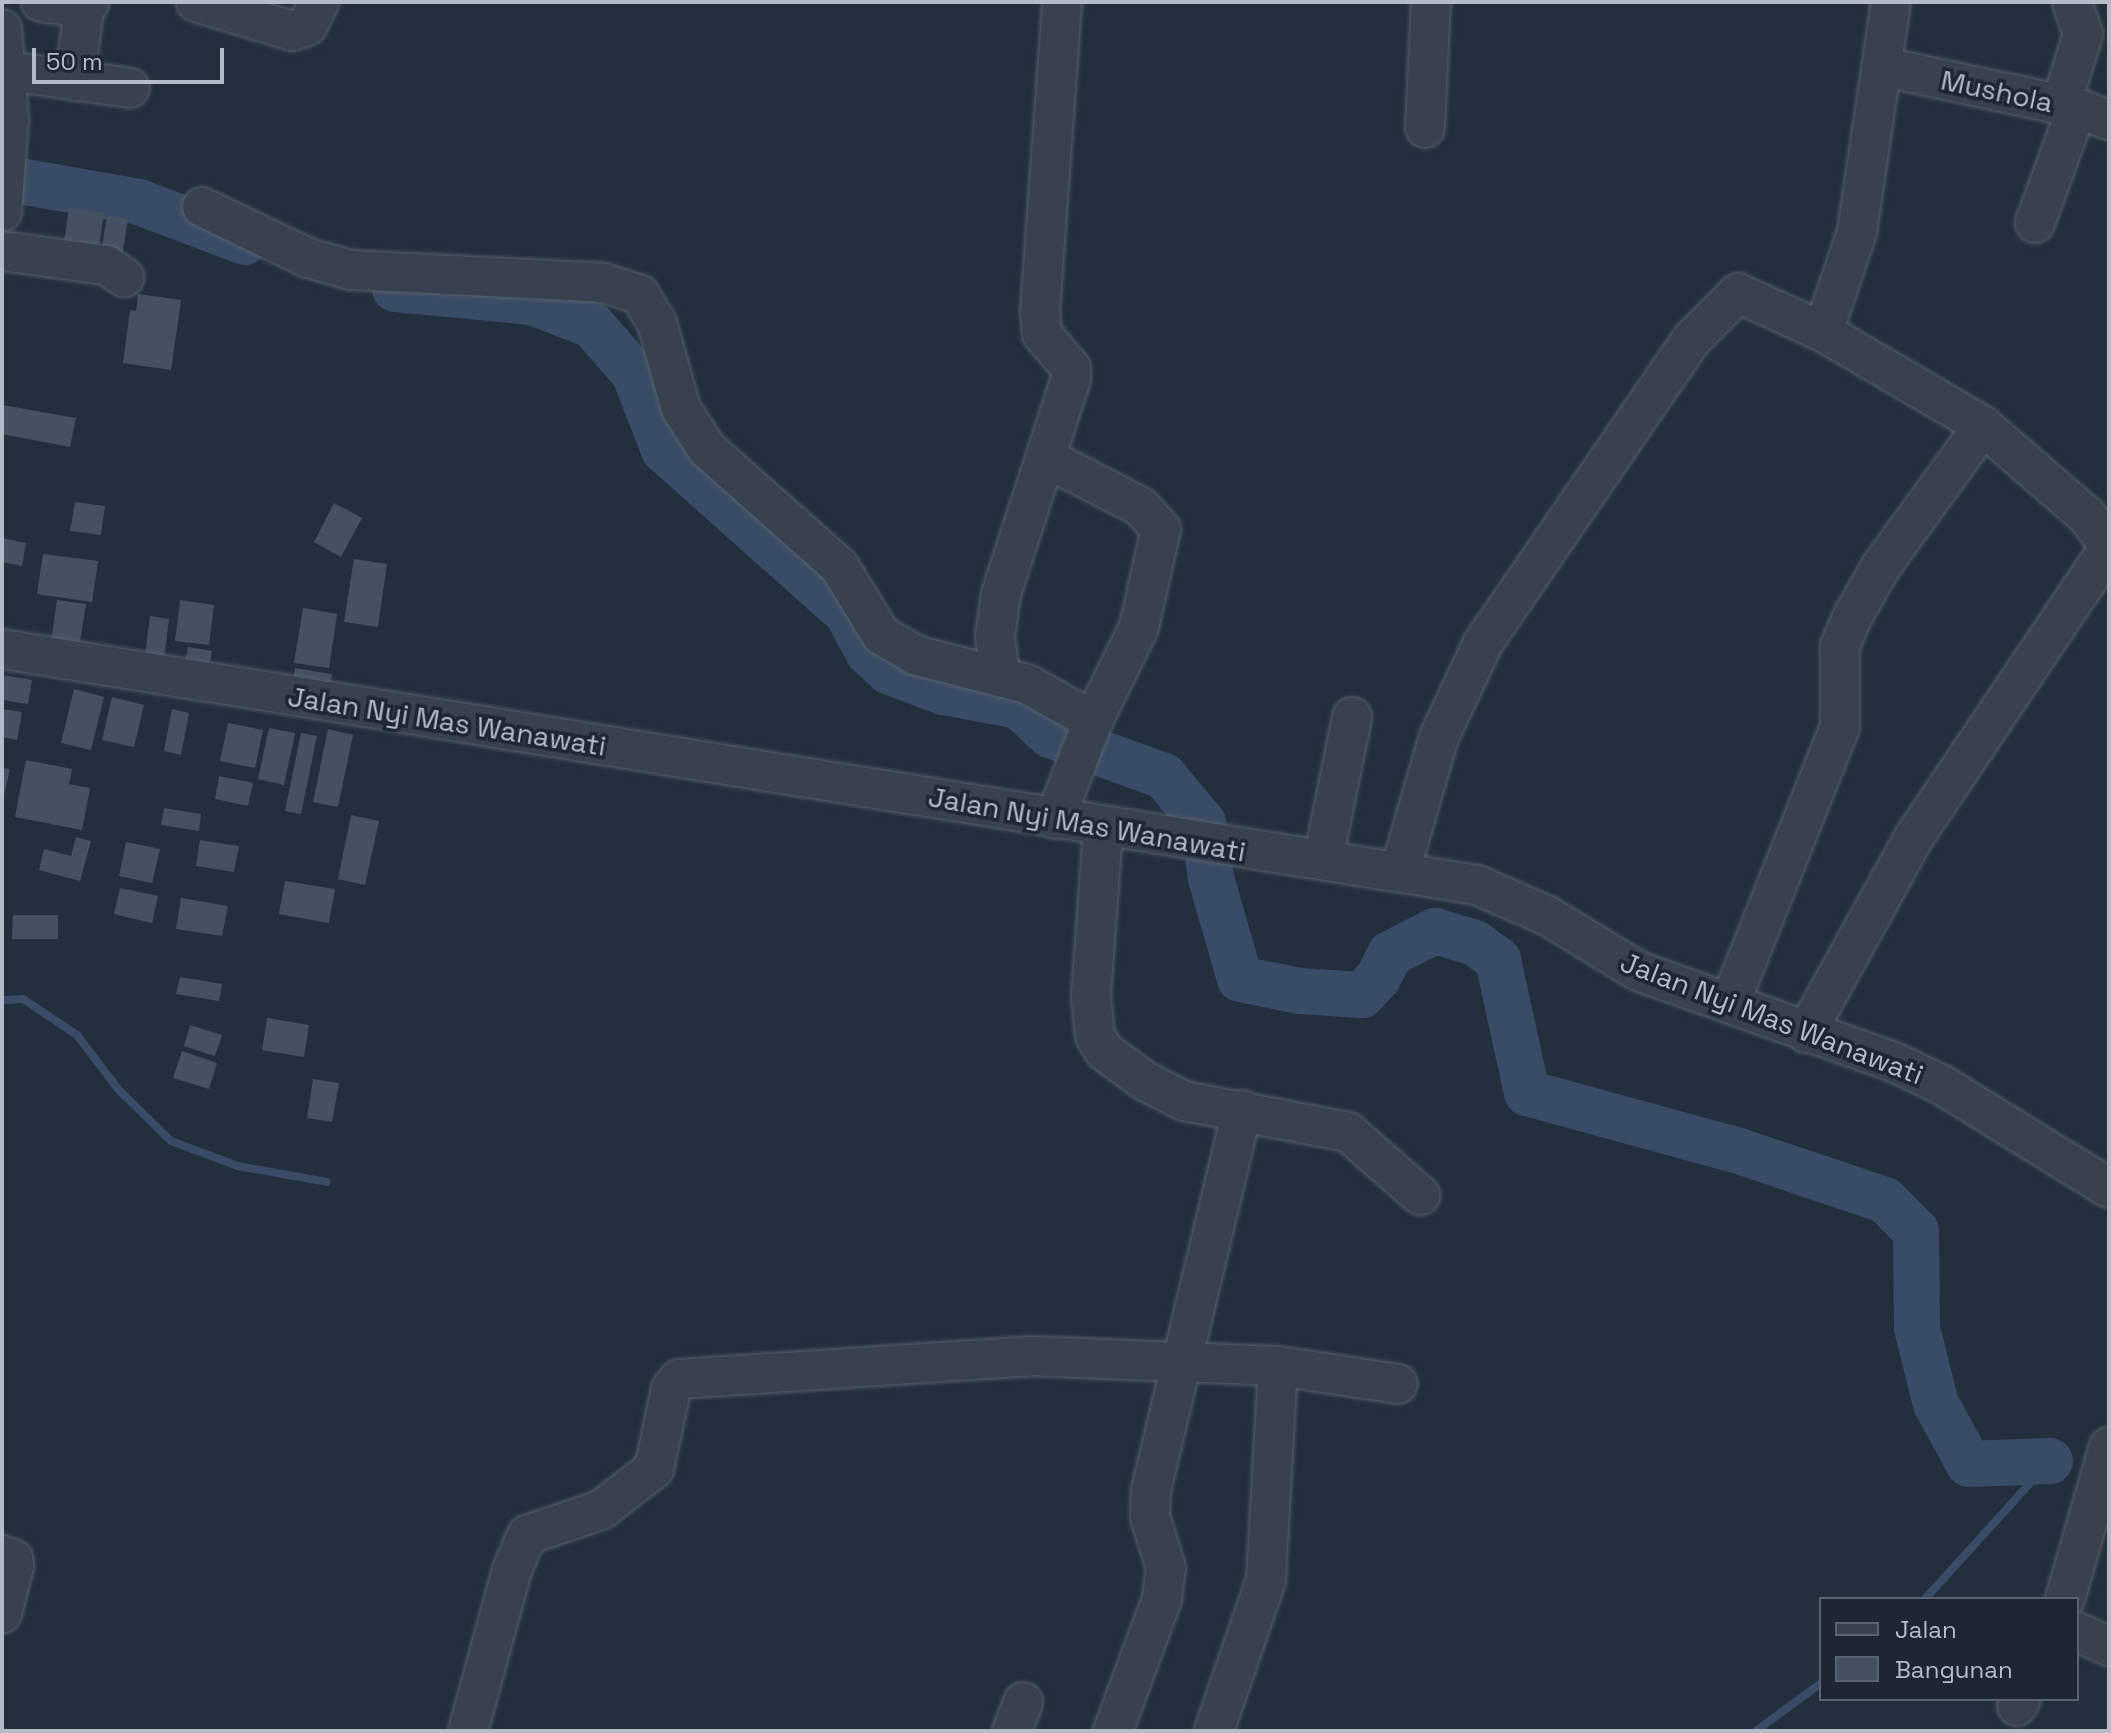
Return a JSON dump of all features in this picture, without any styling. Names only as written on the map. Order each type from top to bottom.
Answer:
[{"type":"street","points":[[41,2],[88,3],[74,81]]},
{"type":"street","points":[[206,4],[292,31],[307,26],[319,2]]},
{"type":"street","points":[[1000,677],[995,636],[1001,594],[1048,459],[1071,379],[1071,368],[1042,334],[1040,311],[1062,2]]},
{"type":"street","points":[[1425,128],[1431,2]]},
{"type":"street","points":[[1823,332],[1857,232],[1884,67],[1891,2]]},
{"type":"street","points":[[2035,223],[2082,111],[2083,34],[2072,2]]},
{"type":"street","points":[[2,29],[8,71],[4,188]]},
{"type":"street","name":"Mushola","points":[[1884,67],[2082,111]]},
{"type":"street","points":[[8,71],[130,88]]},
{"type":"street","points":[[202,207],[308,258],[351,270],[604,283],[640,295],[657,323],[681,409],[707,449],[839,566],[881,635],[915,655],[1000,677],[1048,694],[1086,738]]},
{"type":"street","points":[[2,251],[106,265],[124,277]]},
{"type":"street","points":[[1400,871],[1415,810],[1462,680],[1692,339],[1738,293],[1823,332],[1983,426],[2087,516],[2109,547],[1914,837],[1806,1033]]},
{"type":"street","points":[[1730,1003],[1840,727],[1840,646],[1853,616],[1880,568],[1983,426]]},
{"type":"street","points":[[1048,459],[1141,507],[1161,529],[1139,627],[1086,738],[1055,819]]},
{"type":"street","name":"Jalan Nyi Mas Wanawati","points":[[2,649],[1182,842],[1400,871],[1504,894],[1638,971],[1942,1085],[2109,1188]]},
{"type":"street","points":[[1323,860],[1352,717]]},
{"type":"street","points":[[1103,829],[1091,950],[1095,1036],[1124,1066],[1212,1106],[1348,1132],[1420,1195]]},
{"type":"street","points":[[1113,1731],[1162,1599],[1166,1568],[1150,1517],[1151,1490],[1178,1365],[1212,1106]]},
{"type":"street","points":[[468,1731],[512,1570],[527,1535],[601,1510],[654,1469],[671,1389],[679,1379],[972,1357],[1278,1366],[1398,1384]]},
{"type":"street","points":[[1214,1731],[1266,1580],[1278,1366]]},
{"type":"street","points":[[2066,1597],[2109,1447]]},
{"type":"street","points":[[2,1555],[13,1559],[14,1566],[2,1613]]},
{"type":"street","points":[[2079,1633],[2109,1646]]},
{"type":"building","points":[[69,208],[104,213],[97,261],[62,255]]},
{"type":"building","points":[[107,216],[128,219],[121,262],[100,259]]},
{"type":"building","points":[[138,294],[181,300],[171,370],[123,363],[130,310],[136,311]]},
{"type":"building","points":[[3,405],[76,418],[70,447],[2,434]]},
{"type":"building","points":[[75,502],[105,506],[101,535],[70,531]]},
{"type":"building","points":[[334,503],[362,518],[341,557],[314,542]]},
{"type":"building","points":[[2,538],[26,543],[22,566],[2,562]]},
{"type":"building","points":[[43,554],[98,561],[92,602],[37,594]]},
{"type":"building","points":[[354,559],[387,564],[378,627],[344,622]]},
{"type":"building","points":[[57,600],[86,604],[78,654],[50,649]]},
{"type":"building","points":[[180,600],[214,605],[209,645],[175,641]]},
{"type":"building","points":[[303,608],[337,614],[329,668],[294,663]]},
{"type":"building","points":[[150,616],[169,619],[163,666],[144,663]]},
{"type":"building","points":[[188,647],[212,651],[208,674],[183,670]]},
{"type":"building","points":[[295,668],[332,674],[329,699],[291,693]]},
{"type":"building","points":[[2,675],[32,680],[28,704],[2,700]]},
{"type":"building","points":[[74,689],[104,697],[91,750],[61,743]]},
{"type":"building","points":[[112,697],[144,705],[134,747],[102,740]]},
{"type":"building","points":[[2,709],[22,712],[17,740],[2,737]]},
{"type":"building","points":[[172,709],[189,713],[181,755],[164,751]]},
{"type":"building","points":[[228,723],[263,730],[255,768],[220,761]]},
{"type":"building","points":[[269,728],[295,733],[284,785],[258,779]]},
{"type":"building","points":[[328,729],[353,735],[338,807],[313,802]]},
{"type":"building","points":[[301,733],[317,736],[301,814],[285,811]]},
{"type":"building","points":[[26,760],[72,769],[69,784],[90,788],[82,830],[15,817]]},
{"type":"building","points":[[2,768],[10,769],[3,799],[2,799]]},
{"type":"building","points":[[219,776],[253,783],[248,806],[215,799]]},
{"type":"building","points":[[164,808],[201,814],[199,831],[161,825]]},
{"type":"building","points":[[351,815],[379,821],[365,885],[338,879]]},
{"type":"building","points":[[76,837],[91,841],[80,881],[39,870],[44,849],[71,856]]},
{"type":"building","points":[[200,840],[239,846],[234,872],[196,866]]},
{"type":"building","points":[[126,842],[160,849],[152,883],[119,876]]},
{"type":"building","points":[[285,881],[335,889],[329,923],[279,914]]},
{"type":"building","points":[[120,888],[158,896],[152,923],[114,914]]},
{"type":"building","points":[[181,898],[228,906],[222,936],[176,929]]},
{"type":"building","points":[[13,915],[58,915],[58,939],[12,939]]},
{"type":"building","points":[[180,977],[222,984],[219,1001],[176,994]]},
{"type":"building","points":[[267,1018],[309,1025],[304,1057],[262,1050]]},
{"type":"building","points":[[190,1025],[222,1035],[215,1056],[184,1046]]},
{"type":"building","points":[[182,1051],[217,1063],[209,1089],[173,1078]]},
{"type":"building","points":[[313,1079],[339,1083],[332,1122],[307,1118]]},
{"type":"waterway","points":[[2,178],[139,202],[245,242]]},
{"type":"waterway","points":[[395,289],[532,302],[592,325],[634,373],[664,450],[847,613],[869,653],[888,671],[943,692],[1019,706],[1050,735],[1164,776],[1203,823],[1211,878],[1240,979],[1300,991],[1362,995],[1378,978],[1390,954],[1435,931],[1475,943],[1498,960],[1527,1093],[1739,1151],[1885,1200],[1916,1231],[1917,1328],[1936,1404],[1969,1464],[2050,1461]]},
{"type":"waterway","points":[[2,1000],[23,999],[77,1035],[118,1089],[171,1141],[238,1166],[327,1182]]},
{"type":"waterway","points":[[1927,1597],[2050,1461]]},
{"type":"waterway","points":[[1756,1731],[1819,1684]]}]
